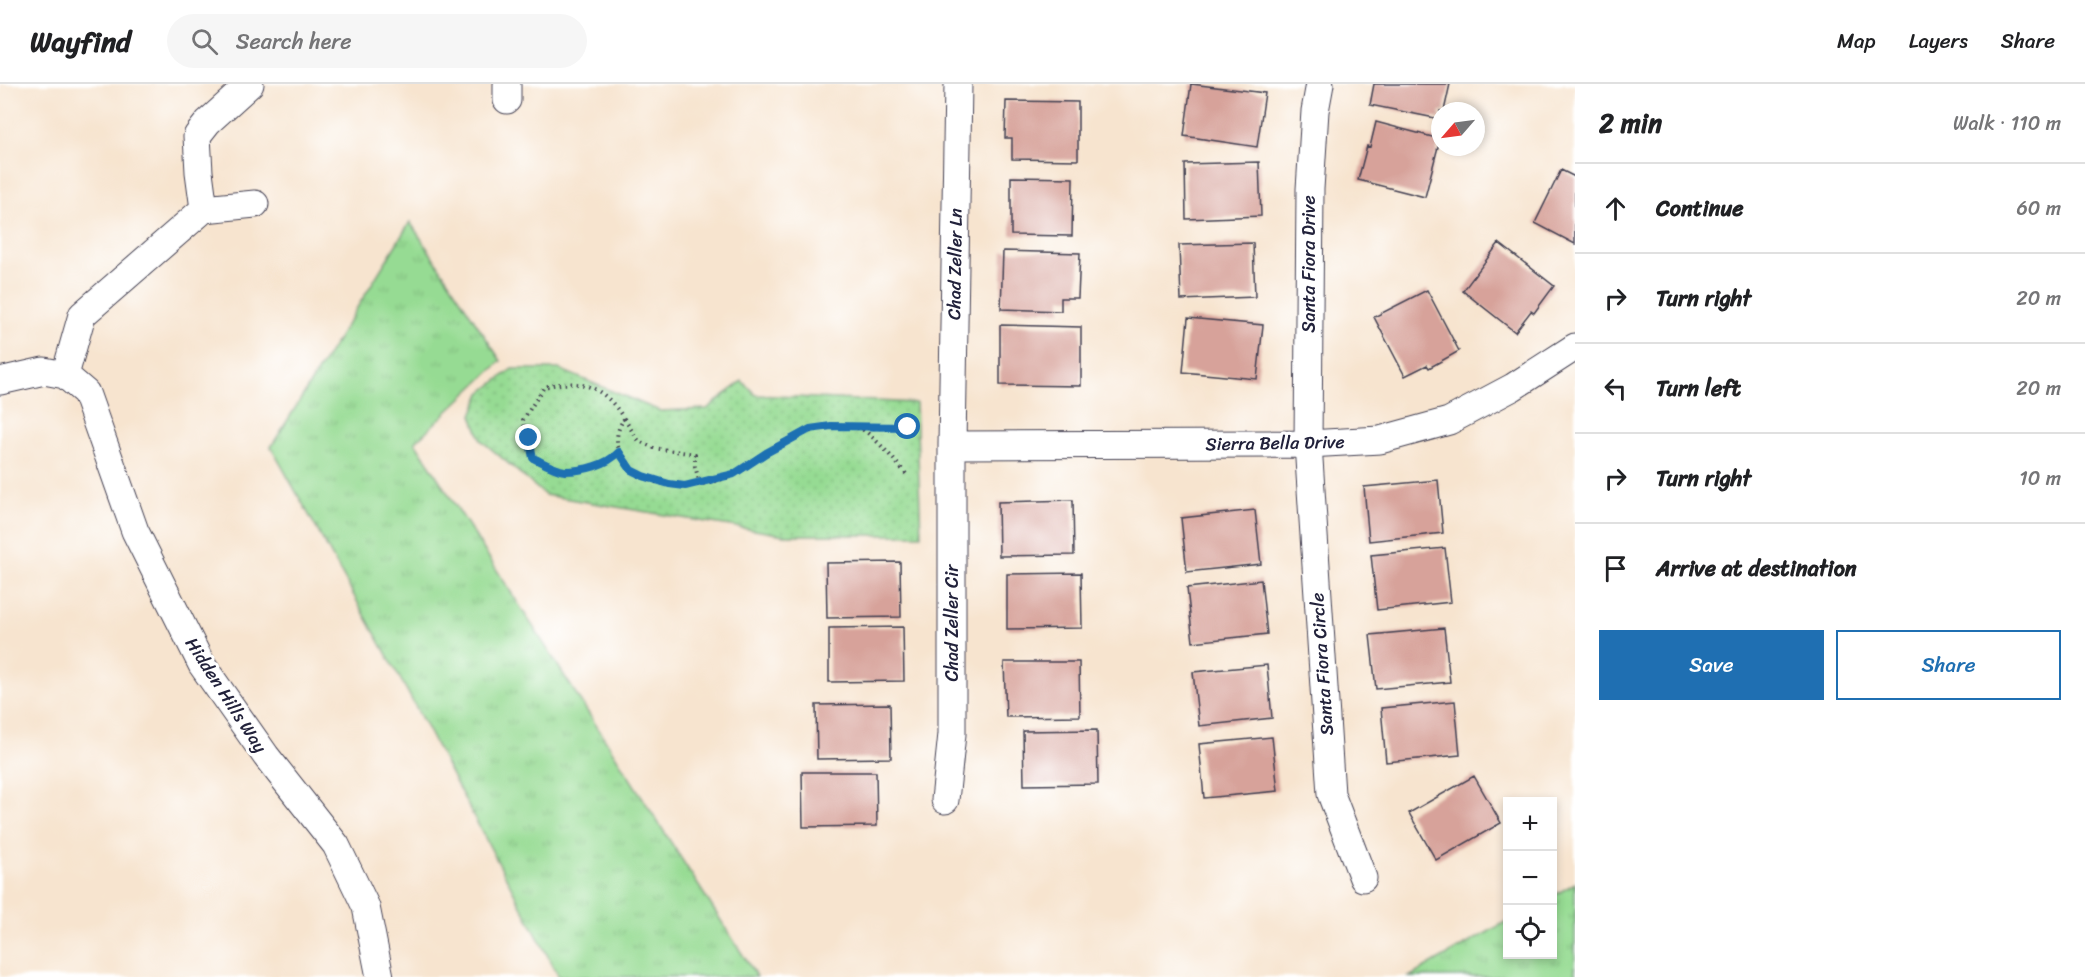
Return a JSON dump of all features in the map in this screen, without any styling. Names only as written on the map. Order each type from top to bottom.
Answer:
[{"type":"street","points":[[204,209],[197,136],[208,122],[250,84]]},
{"type":"street","name":"Chad Zeller Ln","points":[[952,445],[958,84]]},
{"type":"street","name":"Santa Fiora Drive","points":[[1308,444],[1310,189],[1315,111],[1320,84]]},
{"type":"street","points":[[0,381],[44,371],[65,375],[82,315],[204,209],[255,204]]},
{"type":"street","name":"Sierra Bella Drive","points":[[952,445],[1308,444],[1380,440],[1449,421],[1513,387],[1575,347]]},
{"type":"street","name":"Hidden Hills Way","points":[[65,375],[86,393],[135,531],[202,665],[266,756],[336,845],[366,907],[380,977]]},
{"type":"street","name":"Santa Fiora Circle","points":[[1308,444],[1331,794],[1363,878]]},
{"type":"street","name":"Chad Zeller Cir","points":[[945,800],[952,734],[952,445]]},
{"type":"path","points":[[619,452],[611,461],[564,471],[533,458],[523,420],[544,387],[560,383],[589,385],[604,393],[616,406],[639,441],[654,448],[695,454],[695,466],[700,484]]},
{"type":"path","points":[[624,419],[618,427],[617,441],[619,452],[631,470],[643,476],[685,486],[734,474],[810,429],[831,426],[908,427]]},
{"type":"path","points":[[860,428],[885,449],[908,476]]},
{"type":"green space","points":[[410,222],[501,361],[415,442],[757,977],[559,977],[406,689],[271,447]]},
{"type":"green space","points":[[512,369],[559,369],[660,411],[707,409],[742,381],[756,395],[916,403],[921,535],[784,535],[545,495],[481,440],[472,415],[481,393]]},
{"type":"green space","points":[[1575,883],[1575,977],[1409,977],[1503,923],[1503,959],[1557,959],[1557,894]]},
{"type":"building","points":[[1191,84],[1265,93],[1257,147],[1184,136]]},
{"type":"building","points":[[1374,84],[1450,84],[1446,102],[1431,102],[1431,117],[1370,105]]},
{"type":"building","points":[[1006,101],[1078,102],[1078,160],[1012,159],[1012,138],[1005,138]]},
{"type":"building","points":[[1376,122],[1431,137],[1431,156],[1436,156],[1425,197],[1358,180],[1367,146],[1370,147]]},
{"type":"building","points":[[1259,162],[1261,216],[1186,219],[1185,164]]},
{"type":"building","points":[[1561,170],[1575,177],[1575,244],[1535,223]]},
{"type":"building","points":[[1011,177],[1073,178],[1072,236],[1011,235]]},
{"type":"building","points":[[1253,243],[1255,297],[1181,300],[1179,245]]},
{"type":"building","points":[[1499,243],[1554,286],[1534,313],[1531,311],[1515,332],[1463,291]]},
{"type":"building","points":[[1003,251],[1080,253],[1078,298],[1061,298],[1061,311],[1001,309]]},
{"type":"building","points":[[1427,290],[1459,351],[1429,368],[1427,365],[1405,376],[1374,317]]},
{"type":"building","points":[[1188,318],[1263,325],[1257,379],[1183,372]]},
{"type":"building","points":[[1000,325],[1081,327],[1081,386],[1000,385]]},
{"type":"building","points":[[1438,480],[1443,533],[1369,541],[1364,487]]},
{"type":"building","points":[[1073,500],[1074,555],[999,556],[998,502]]},
{"type":"building","points":[[1255,510],[1261,564],[1187,572],[1181,518]]},
{"type":"building","points":[[1445,548],[1451,602],[1377,610],[1371,555]]},
{"type":"building","points":[[900,562],[901,617],[827,618],[826,563]]},
{"type":"building","points":[[1081,573],[1082,628],[1007,629],[1007,574]]},
{"type":"building","points":[[1261,580],[1267,634],[1193,642],[1187,588]]},
{"type":"building","points":[[903,627],[904,681],[829,682],[829,628]]},
{"type":"building","points":[[1444,628],[1450,682],[1376,689],[1370,635]]},
{"type":"building","points":[[1004,662],[1079,662],[1080,716],[1006,717]]},
{"type":"building","points":[[1267,665],[1272,718],[1199,726],[1193,672]]},
{"type":"building","points":[[1455,701],[1460,755],[1386,762],[1381,708]]},
{"type":"building","points":[[890,704],[891,758],[817,759],[816,705]]},
{"type":"building","points":[[1097,730],[1098,784],[1024,785],[1023,731]]},
{"type":"building","points":[[1272,737],[1278,791],[1204,798],[1199,744]]},
{"type":"building","points":[[802,772],[876,772],[877,826],[803,827]]},
{"type":"building","points":[[1474,776],[1501,823],[1436,860],[1409,813]]},
{"type":"route","points":[[529,438],[533,458],[564,471],[611,461],[619,452],[631,470],[669,484],[685,486],[734,474],[810,429],[831,426],[908,427]]}]
